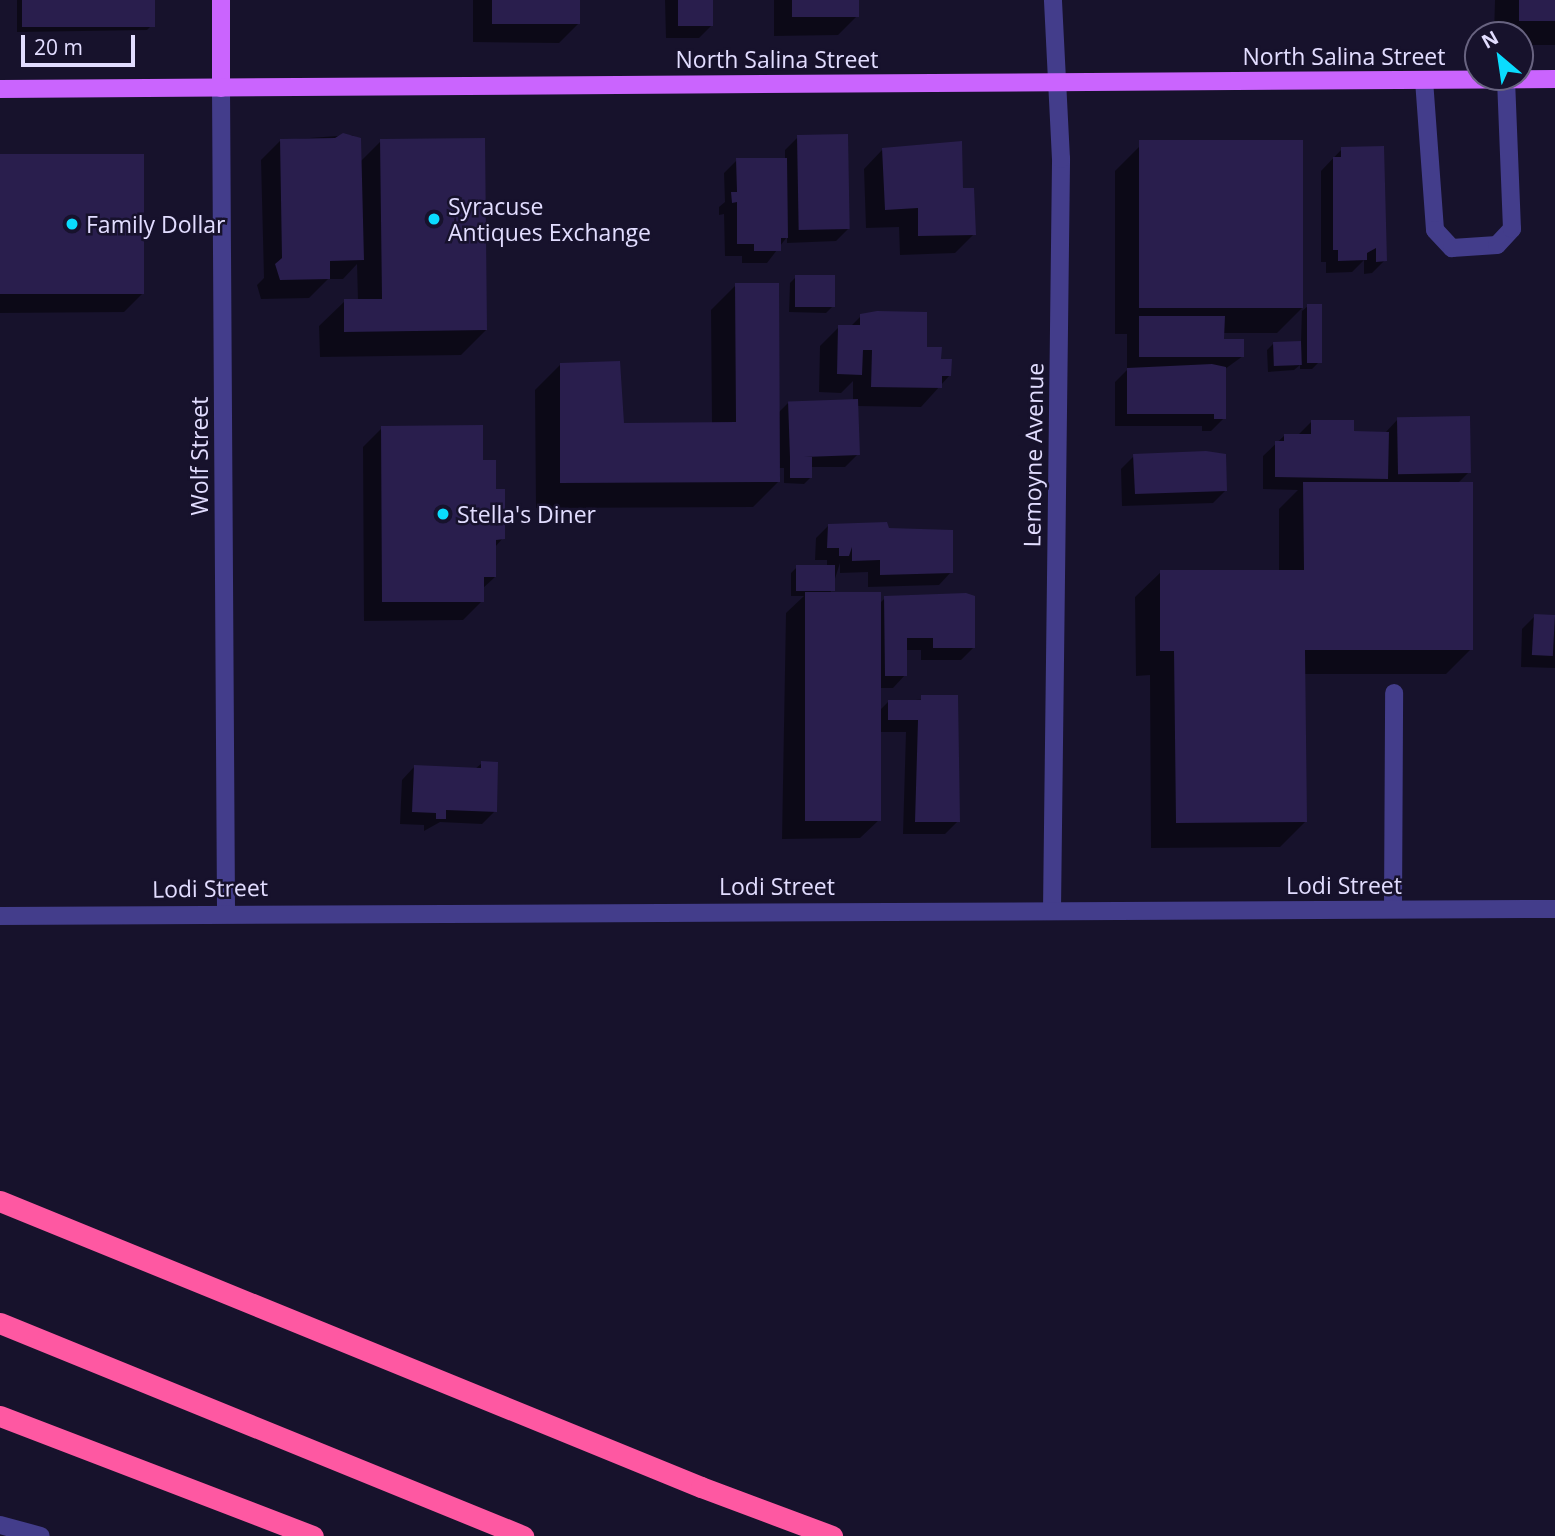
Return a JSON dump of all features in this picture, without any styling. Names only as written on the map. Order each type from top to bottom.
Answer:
[{"type":"highway","points":[[0,1201],[701,1487],[832,1536]]},
{"type":"highway","points":[[0,1322],[523,1536]]},
{"type":"highway","points":[[0,1417],[313,1536]]},
{"type":"main road","name":"Wolf Street","points":[[221,0],[221,88]]},
{"type":"main road","name":"North Salina Street","points":[[1534,79],[1555,79]]},
{"type":"main road","name":"North Salina Street","points":[[0,89],[1464,80]]},
{"type":"street","name":"Lemoyne Avenue","points":[[1052,910],[1061,172],[1053,0]]},
{"type":"street","points":[[1424,80],[1435,230],[1452,248],[1497,245],[1512,229],[1506,91]]},
{"type":"street","name":"Wolf Street","points":[[221,88],[226,912]]},
{"type":"street","points":[[1392,909],[1394,692]]},
{"type":"street","name":"Lodi Street","points":[[0,916],[226,912],[1555,909]]},
{"type":"street","points":[[0,1525],[41,1536]]},
{"type":"building","points":[[22,0],[155,0],[155,27],[22,27]]},
{"type":"building","points":[[492,0],[580,0],[580,24],[492,24]]},
{"type":"building","points":[[678,0],[713,0],[713,26],[678,26]]},
{"type":"building","points":[[792,0],[859,0],[859,17],[792,17]]},
{"type":"building","points":[[1519,0],[1555,0],[1555,21],[1519,21]]},
{"type":"building","points":[[343,133],[361,138],[364,260],[330,261],[330,279],[280,280],[275,264],[282,258],[280,139],[335,138]]},
{"type":"building","points":[[848,134],[850,229],[799,230],[797,135]]},
{"type":"building","name":"Syracuse Antiques Exchange","points":[[485,138],[487,330],[344,332],[344,299],[382,299],[380,139]]},
{"type":"building","points":[[1139,140],[1303,140],[1303,308],[1139,308]]},
{"type":"building","points":[[962,141],[963,188],[974,188],[976,235],[918,236],[918,208],[885,210],[882,148]]},
{"type":"building","points":[[1384,146],[1387,261],[1376,262],[1376,248],[1367,253],[1367,260],[1338,261],[1338,250],[1333,250],[1333,157],[1341,157],[1341,147]]},
{"type":"building","name":"Family Dollar","points":[[0,154],[144,154],[144,294],[0,294]]},
{"type":"building","points":[[736,158],[787,158],[788,238],[781,238],[781,251],[754,251],[754,244],[737,244],[737,202],[732,203],[731,192],[737,192]]},
{"type":"building","points":[[795,275],[835,275],[835,307],[795,307]]},
{"type":"building","points":[[735,283],[779,283],[780,482],[560,483],[560,363],[620,361],[624,423],[736,422]]},
{"type":"building","points":[[1307,304],[1322,304],[1322,363],[1307,363]]},
{"type":"building","points":[[877,311],[927,312],[927,347],[942,347],[941,359],[952,359],[951,376],[942,376],[942,388],[871,387],[872,350],[863,350],[862,375],[837,374],[838,325],[860,325],[860,314]]},
{"type":"building","points":[[1139,316],[1225,316],[1224,339],[1244,339],[1244,357],[1139,357]]},
{"type":"building","points":[[1301,341],[1302,365],[1274,366],[1273,342]]},
{"type":"building","points":[[1212,364],[1226,367],[1226,419],[1214,419],[1214,414],[1127,414],[1127,368]]},
{"type":"building","points":[[858,399],[860,455],[790,457],[788,401]]},
{"type":"building","points":[[1470,416],[1471,473],[1398,474],[1397,417]]},
{"type":"building","points":[[1311,420],[1354,420],[1354,431],[1389,432],[1388,479],[1275,477],[1275,441],[1284,441],[1284,434],[1311,434]]},
{"type":"building","name":"Stella's Diner","points":[[483,425],[483,460],[496,460],[496,489],[505,489],[505,539],[496,540],[496,577],[484,577],[484,602],[382,602],[381,426]]},
{"type":"building","points":[[1206,451],[1226,454],[1227,491],[1135,494],[1133,454]]},
{"type":"building","points":[[790,457],[812,457],[812,478],[790,478]]},
{"type":"building","points":[[1303,482],[1473,482],[1473,650],[1305,650],[1307,822],[1176,823],[1174,651],[1160,651],[1160,570],[1304,570]]},
{"type":"building","points":[[887,522],[889,528],[953,530],[953,573],[880,575],[880,560],[852,561],[852,547],[849,556],[839,556],[839,548],[827,548],[828,524]]},
{"type":"building","points":[[796,565],[835,565],[835,591],[796,591]]},
{"type":"building","points":[[805,592],[881,592],[881,821],[805,821]]},
{"type":"building","points":[[966,593],[975,596],[975,648],[933,648],[933,638],[907,638],[907,676],[885,676],[884,596]]},
{"type":"building","points":[[1534,614],[1555,615],[1553,656],[1532,655]]},
{"type":"building","points":[[921,695],[958,695],[960,822],[915,822],[918,720],[888,720],[888,700],[921,700]]},
{"type":"building","points":[[481,761],[498,762],[497,812],[446,810],[446,819],[436,819],[436,813],[412,812],[414,765],[481,768]]},
{"type":"place","name":"Syracuse Antiques Exchange","points":[[434,219]]},
{"type":"place","name":"Family Dollar","points":[[72,224]]},
{"type":"place","name":"Stella's Diner","points":[[443,514]]}]
